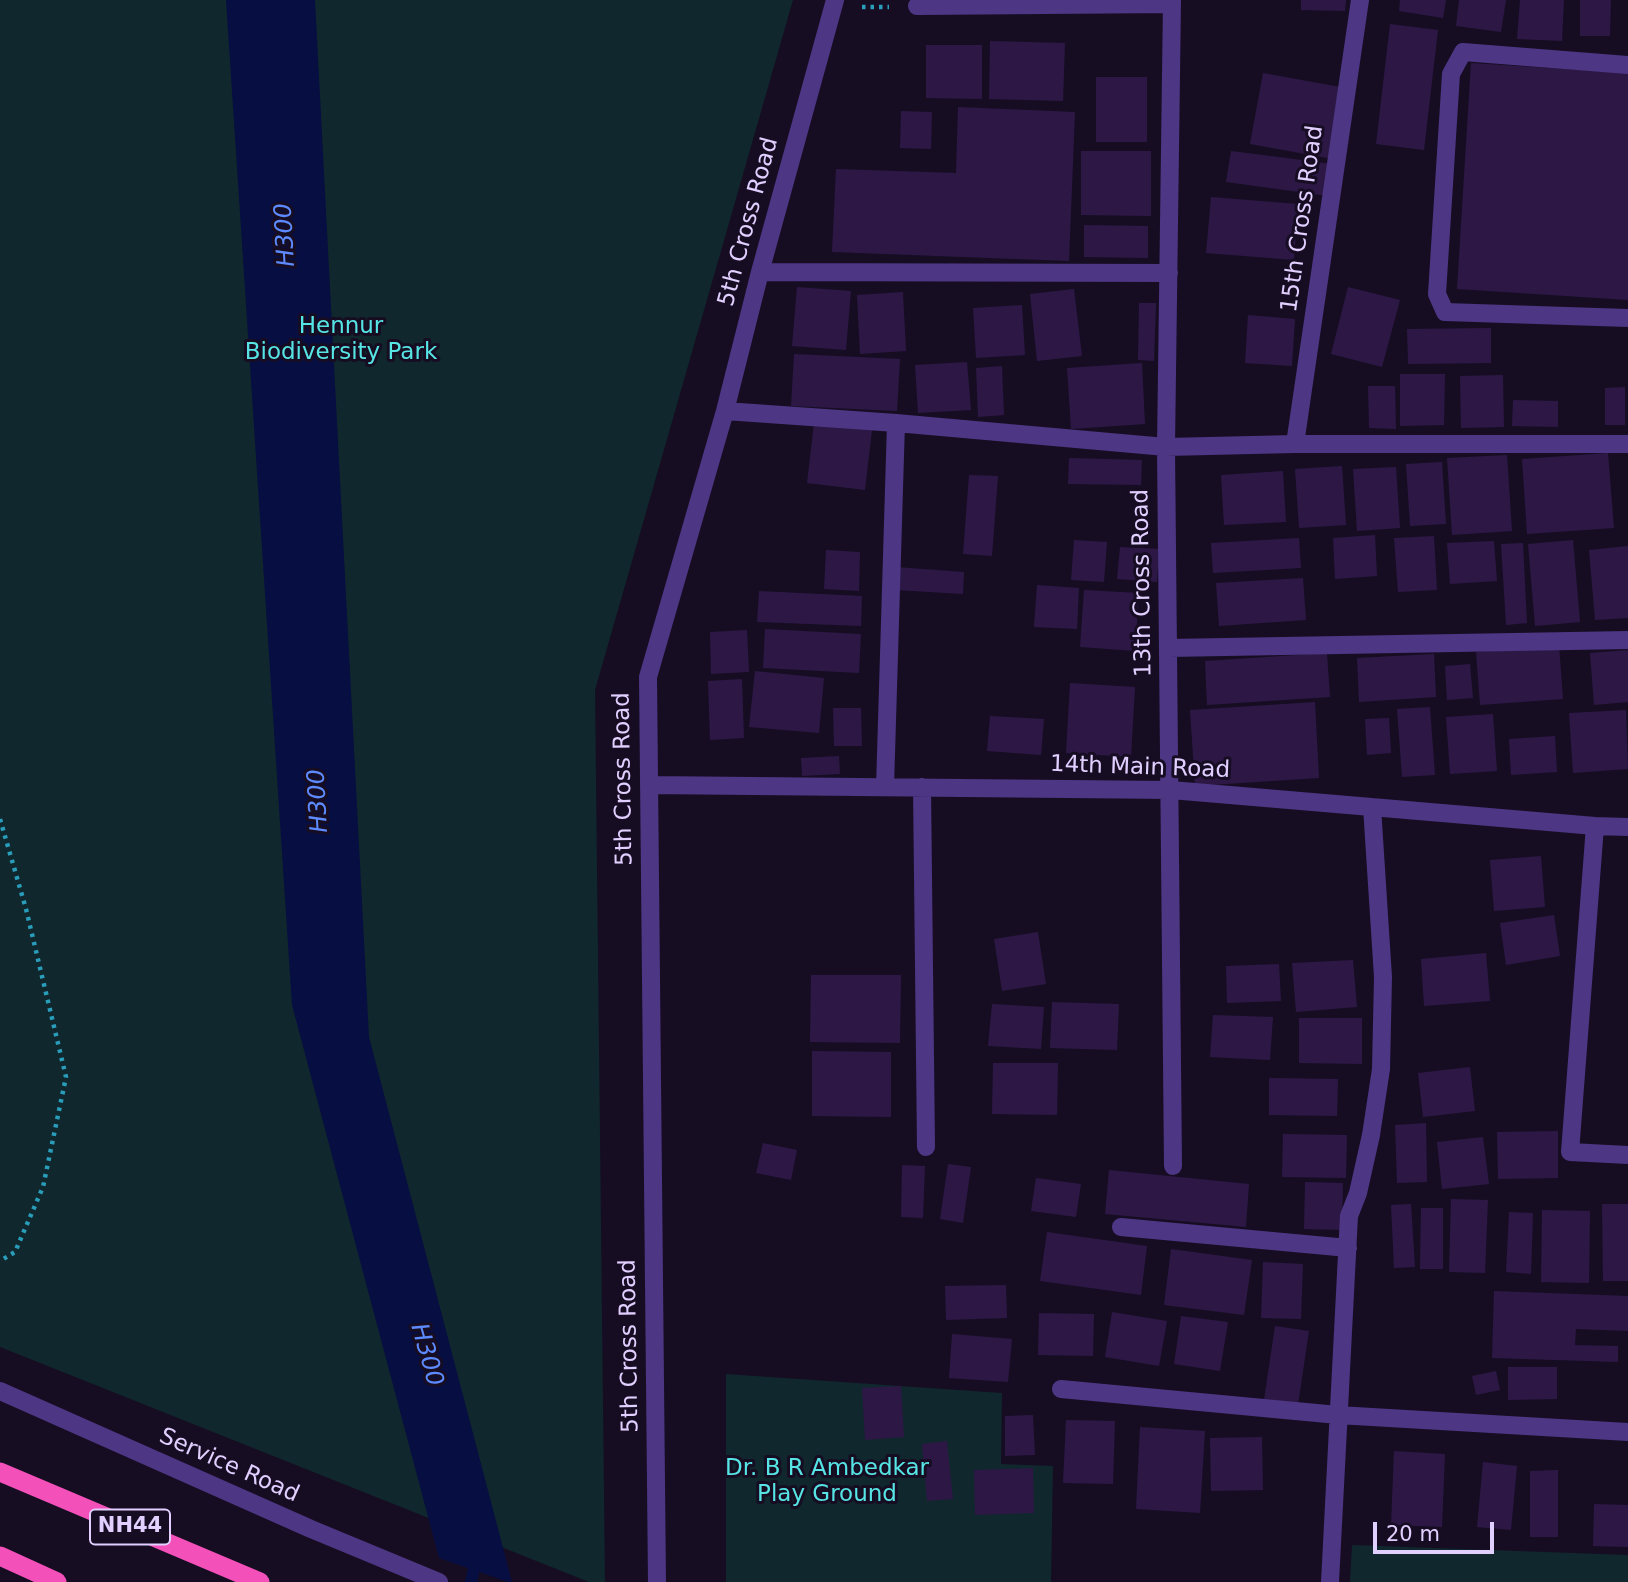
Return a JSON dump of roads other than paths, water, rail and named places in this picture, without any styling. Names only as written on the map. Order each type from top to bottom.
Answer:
[{"type":"highway","name":"NH44","points":[[0,1472],[260,1582]]},
{"type":"highway","points":[[0,1556],[57,1582]]},
{"type":"street","name":"15th Cross Road","points":[[1295,444],[1360,0]]},
{"type":"street","points":[[917,6],[1172,2]]},
{"type":"street","name":"13th Cross Road","points":[[1172,2],[1166,447],[1173,1166]]},
{"type":"street","name":"5th Cross Road","points":[[657,1582],[648,677],[725,411],[760,272],[834,4]]},
{"type":"street","points":[[1628,65],[1463,52],[1451,74],[1437,295],[1444,312],[1628,318]]},
{"type":"street","points":[[760,272],[1169,273]]},
{"type":"street","points":[[725,411],[1166,447],[1295,444],[1628,444]]},
{"type":"street","points":[[885,787],[896,423]]},
{"type":"street","points":[[1168,648],[1628,640]]},
{"type":"street","name":"14th Main Road","points":[[649,785],[1171,790],[1628,827]]},
{"type":"street","points":[[922,787],[926,1147]]},
{"type":"street","points":[[1330,1582],[1349,1216],[1358,1193],[1371,1135],[1381,1069],[1383,978],[1372,807]]},
{"type":"street","points":[[1595,826],[1570,1152],[1628,1155]]},
{"type":"street","points":[[1121,1227],[1348,1248]]},
{"type":"street","points":[[1061,1389],[1338,1415],[1628,1432]]},
{"type":"street","name":"Service Road","points":[[0,1391],[311,1529],[439,1582]]},
{"type":"water","points":[[226,0],[315,0],[369,1037],[512,1582],[439,1558],[292,1005]]},
{"type":"waterway","name":"H300","points":[[471,1582],[477,1556]]},
{"type":"park label","name":"Hennur Biodiversity Park","points":[[341,340]]},
{"type":"park label","name":"Dr. B R Ambedkar Play Ground","points":[[827,1482]]}]
